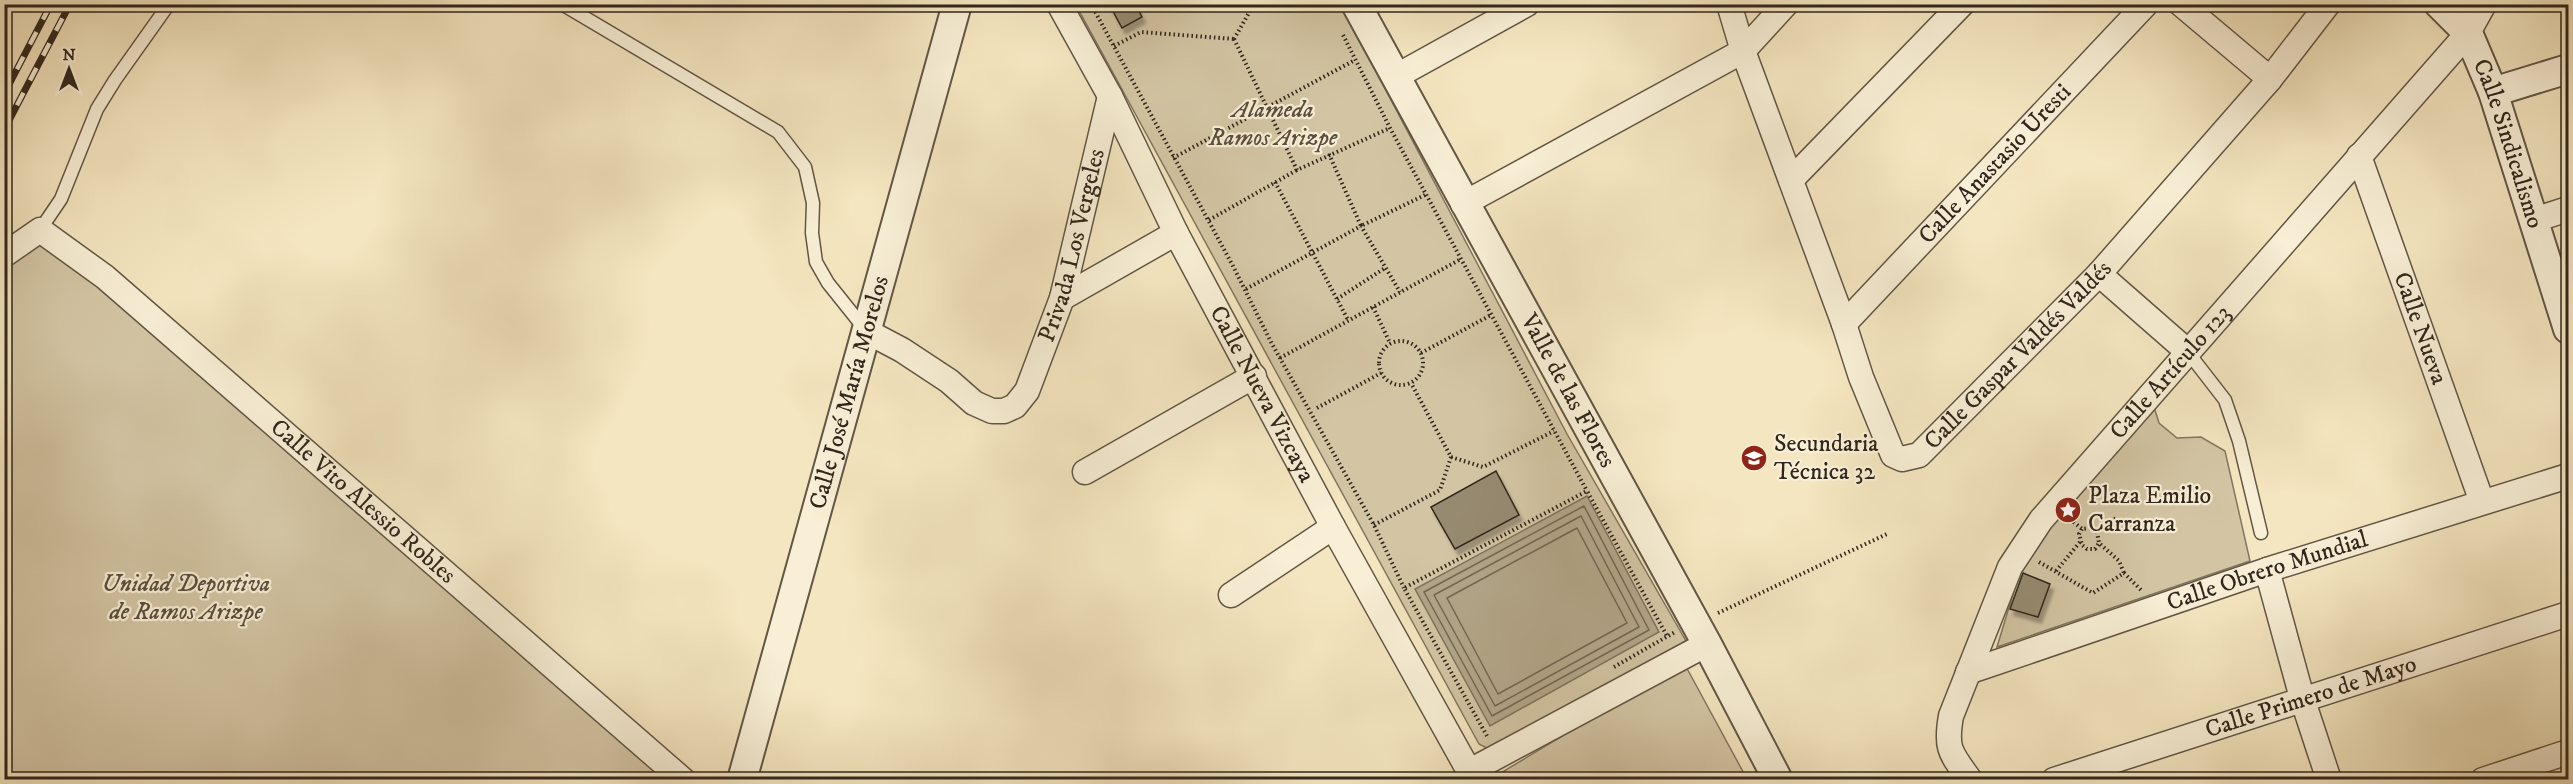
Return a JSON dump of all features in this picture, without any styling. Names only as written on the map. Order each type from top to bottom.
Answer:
[{"type":"street","name":"Calle José María Morelos","points":[[742,780],[957,4]]},
{"type":"street","name":"Calle Nueva Vizcaya","points":[[1059,4],[1110,96],[1176,233],[1333,526],[1472,775]]},
{"type":"street","name":"Valle de las Flores","points":[[1356,4],[1463,204],[1701,634],[1778,780]]},
{"type":"street","points":[[1395,76],[1527,4]]},
{"type":"street","name":"Calle Gaspar Valdés Valdés","points":[[1729,4],[1743,51],[1844,324],[1861,377],[1893,455],[1902,459],[1919,455],[2098,274],[2270,79],[2328,4]]},
{"type":"street","points":[[1463,204],[1743,51],[1786,4]]},
{"type":"street","points":[[1791,180],[1962,4]]},
{"type":"street","name":"Calle Anastasio Uresti","points":[[1844,324],[2146,4]]},
{"type":"street","points":[[2181,4],[2270,79]]},
{"type":"street","name":"Calle Sindicalismo","points":[[2439,4],[2468,33],[2493,92],[2568,329]]},
{"type":"street","name":"Calle Artículo 123","points":[[1970,780],[1949,751],[1948,734],[1951,716],[2010,567],[2041,520],[2468,33],[2484,4]]},
{"type":"street","points":[[2493,92],[2568,69]]},
{"type":"street","name":"Privada Los Vergeles","points":[[866,331],[902,350],[949,381],[974,403],[992,411],[1004,411],[1015,406],[1027,391],[1062,298],[1110,96]]},
{"type":"street","name":"Calle Nueva","points":[[2359,156],[2482,502]]},
{"type":"street","points":[[2534,220],[2568,209]]},
{"type":"street","points":[[4,255],[40,230]]},
{"type":"street","name":"Calle Vito Alessio Robles","points":[[40,230],[105,277],[683,780]]},
{"type":"street","points":[[1062,298],[1176,233]]},
{"type":"street","points":[[2098,274],[2187,351]]},
{"type":"street","points":[[1085,472],[1254,376]]},
{"type":"street","name":"Calle Obrero Mundial","points":[[1968,672],[2267,570],[2568,476]]},
{"type":"street","points":[[1231,595],[1333,526]]},
{"type":"street","points":[[2267,570],[2302,698],[2330,780]]},
{"type":"street","name":"Calle Primero de Mayo","points":[[2054,780],[2302,698],[2568,614]]},
{"type":"street","points":[[1472,775],[1701,634]]},
{"type":"street","points":[[2483,780],[2568,752]]},
{"type":"lane","points":[[40,230],[61,199],[97,109],[114,80],[169,4]]},
{"type":"lane","points":[[562,4],[778,132],[805,167],[813,203],[812,233],[816,262],[828,283],[847,304],[866,331]]},
{"type":"lane","points":[[2187,351],[2225,400],[2239,441],[2261,533]]},
{"type":"path","points":[[1091,4],[1233,266],[1280,358],[1374,525],[1404,588],[1487,736]]},
{"type":"path","points":[[1234,39],[1254,4]]},
{"type":"path","points":[[1114,46],[1141,32],[1234,39]]},
{"type":"path","points":[[1342,32],[1390,128],[1667,636]]},
{"type":"path","points":[[1234,39],[1296,170]]},
{"type":"path","points":[[1173,158],[1355,60]]},
{"type":"path","points":[[1209,220],[1296,170],[1390,128]]},
{"type":"path","points":[[1329,154],[1361,226],[1400,292]]},
{"type":"path","points":[[1275,182],[1348,320]]},
{"type":"path","points":[[1246,289],[1313,251],[1427,194]]},
{"type":"path","points":[[1280,358],[1461,259]]},
{"type":"path","points":[[1337,298],[1385,268]]},
{"type":"path","points":[[1373,307],[1390,343]]},
{"type":"path","points":[[1421,353],[1491,315]]},
{"type":"path","points":[[1397,341],[1411,343],[1421,353],[1423,367],[1421,373],[1411,383],[1398,385],[1391,383],[1381,373],[1379,367],[1381,353],[1390,343],[1397,341]]},
{"type":"path","points":[[1317,408],[1381,373]]},
{"type":"path","points":[[1411,383],[1451,458],[1482,467],[1554,431]]},
{"type":"path","points":[[1374,525],[1440,490],[1451,458]]},
{"type":"path","points":[[1404,588],[1587,491]]},
{"type":"path","points":[[2054,505],[2082,529],[2091,528],[2097,532]]},
{"type":"path","points":[[2117,518],[2102,524],[2097,532],[2099,543],[2119,561],[2124,573],[2140,586],[2145,597]]},
{"type":"path","points":[[2082,529],[2079,534],[2080,542],[2087,549],[2095,549],[2099,543]]},
{"type":"path","points":[[1608,670],[1667,636],[1701,634],[1887,534]]},
{"type":"path","points":[[2056,571],[2080,542]]},
{"type":"path","points":[[2036,560],[2093,593],[2124,573]]},
{"type":"green space","name":"Alameda Ramos Arizpe","points":[[1076,5],[1341,5],[1567,434],[1686,641],[1492,751],[1479,744]]},
{"type":"green space","name":"Unidad Deportiva de Ramos Arizpe","points":[[40,237],[71,259],[671,780],[5,780],[5,266]]},
{"type":"green space","points":[[2154,407],[2159,423],[2177,438],[2201,437],[2225,451],[2250,561],[1997,647],[2030,538]]},
{"type":"green space","points":[[1684,663],[1747,779],[1502,780],[1499,774]]},
{"type":"water","points":[[1587,496],[1659,632],[1490,726],[1415,589]]},
{"type":"building","points":[[1109,4],[1135,4],[1142,17],[1122,28]]},
{"type":"building","points":[[1496,471],[1519,515],[1455,549],[1431,507]]},
{"type":"building","points":[[2023,573],[2050,584],[2038,617],[2010,609]]},
{"type":"railway","points":[[4,94],[51,4]]},
{"type":"railway","points":[[4,130],[70,4]]},
{"type":"place","name":"Secundaria Técnica 32","points":[[1754,458]]},
{"type":"place","name":"Plaza Emilio Carranza","points":[[2068,510]]}]
